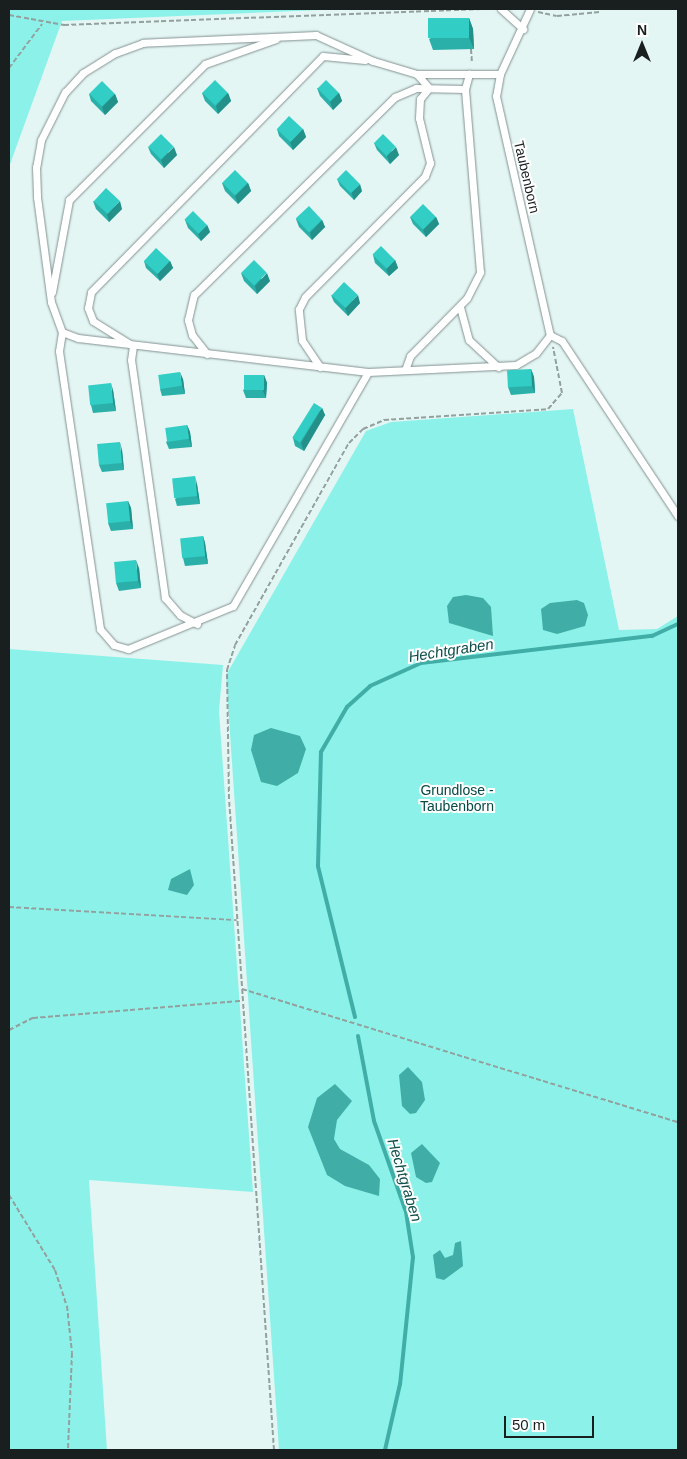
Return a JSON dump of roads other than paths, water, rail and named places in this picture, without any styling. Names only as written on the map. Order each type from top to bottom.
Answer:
[{"type":"lane","points":[[501,9],[524,29]]},
{"type":"lane","name":"Taubenborn","points":[[530,9],[524,29],[500,74],[498,105],[550,335]]},
{"type":"lane","points":[[368,372],[242,595],[221,614],[197,624],[128,649],[114,645],[100,628],[59,351],[62,332],[51,302],[36,167],[51,114],[65,92],[98,62],[143,43],[286,36],[326,37],[373,61],[417,74],[500,74]]},
{"type":"lane","points":[[51,302],[69,200],[205,64],[286,36]]},
{"type":"lane","points":[[133,346],[93,321],[88,301],[95,285],[324,56],[373,61]]},
{"type":"lane","points":[[417,74],[429,88]]},
{"type":"lane","points":[[405,370],[410,356],[460,307],[480,272],[465,89],[471,74]]},
{"type":"lane","points":[[320,367],[302,340],[299,309],[305,297],[425,176],[429,155],[419,107],[429,88]]},
{"type":"lane","points":[[207,354],[192,335],[188,320],[194,295],[395,97],[406,90],[429,88],[465,89]]},
{"type":"lane","points":[[460,307],[469,340],[498,367]]},
{"type":"lane","points":[[62,332],[133,346],[368,372],[498,367],[526,360],[550,335],[562,341],[678,516]]},
{"type":"lane","points":[[133,346],[131,360],[165,598],[180,615],[197,624]]},
{"type":"waterway","name":"Hechtgraben","points":[[355,1017],[318,866],[321,752],[347,707],[370,686],[421,663],[652,636],[678,624]]},
{"type":"waterway","name":"Hechtgraben","points":[[358,1036],[374,1121],[406,1212],[413,1257],[400,1384],[385,1450]]},
{"type":"park label","name":"Grundlose - Taubenborn","points":[[457,798]]}]
